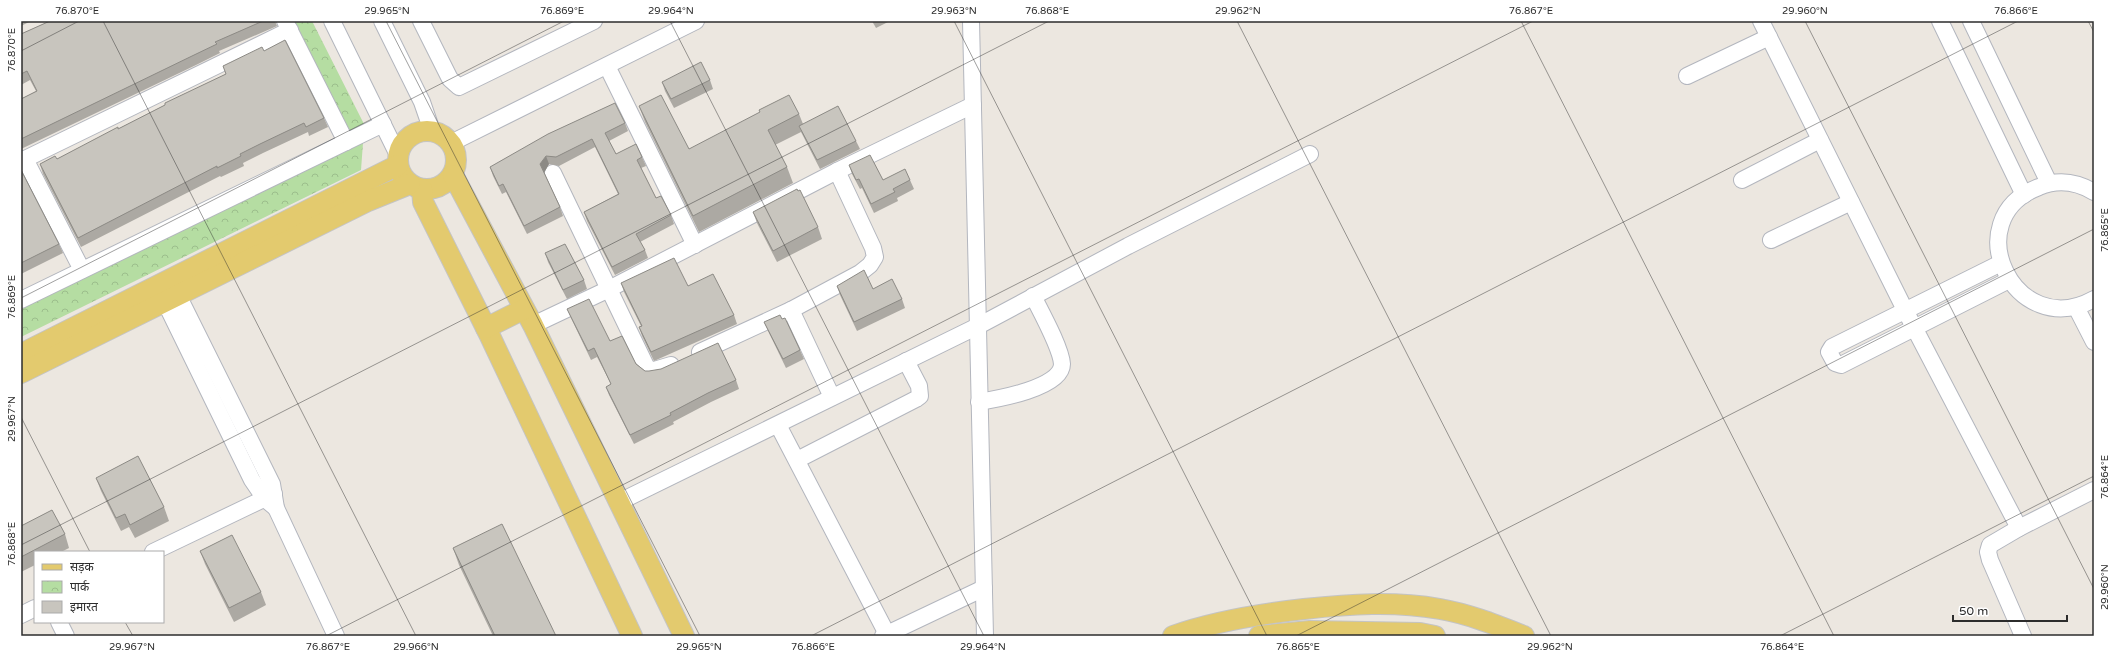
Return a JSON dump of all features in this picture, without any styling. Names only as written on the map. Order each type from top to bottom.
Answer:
[{"type":"main road","points":[[21,373],[368,201],[416,187],[434,189],[444,184],[453,175],[456,165],[455,154],[451,144],[442,135],[432,131],[421,131],[410,136],[402,146],[398,160],[403,177],[416,187],[486,328],[632,636]]},
{"type":"main road","points":[[21,354],[398,160]]},
{"type":"main road","points":[[453,175],[528,317],[684,636]]},
{"type":"main road","points":[[486,328],[528,317]]},
{"type":"main road","points":[[1173,636],[1196,628],[1273,612],[1372,603],[1417,605],[1442,609],[1472,616],[1524,636]]},
{"type":"main road","points":[[1259,636],[1310,631],[1420,633],[1435,636]]},
{"type":"street","points":[[332,21],[384,124],[398,160]]},
{"type":"street","points":[[382,21],[422,102],[432,131]]},
{"type":"street","points":[[422,21],[450,79],[459,87],[594,21]]},
{"type":"street","points":[[451,144],[696,21]]},
{"type":"street","points":[[971,21],[980,324],[979,402],[985,636]]},
{"type":"street","points":[[1761,21],[1905,310],[2019,528]]},
{"type":"street","points":[[1940,21],[2024,195]]},
{"type":"street","points":[[1972,21],[2049,183]]},
{"type":"street","points":[[82,270],[23,160],[287,25],[346,142]]},
{"type":"street","points":[[1687,76],[1769,37]]},
{"type":"street","points":[[607,66],[695,245]]},
{"type":"street","points":[[528,317],[609,289],[837,171],[973,105]]},
{"type":"street","points":[[21,300],[384,124]]},
{"type":"street","points":[[1742,180],[1820,140]]},
{"type":"street","points":[[619,502],[980,324],[1310,154]]},
{"type":"street","points":[[553,173],[646,366],[651,371],[667,366],[791,310],[860,273],[870,266],[875,257],[873,248],[837,171]]},
{"type":"street","points":[[2094,192],[2085,187],[2067,182],[2049,183],[2024,195],[2015,201],[2006,215],[2000,230],[1998,247],[2001,263],[2009,280],[2022,294],[2039,304],[2057,308],[2076,306],[2094,299]]},
{"type":"street","points":[[1771,240],[1851,202]]},
{"type":"street","points":[[2001,263],[1832,347],[1829,352],[1835,364],[1841,365],[2009,280]]},
{"type":"street","points":[[979,402],[1025,392],[1059,372],[1062,365],[1059,352],[1033,296]]},
{"type":"street","points":[[172,299],[272,484],[272,500],[336,636]]},
{"type":"street","points":[[2076,306],[2094,342]]},
{"type":"street","points":[[791,310],[832,397]]},
{"type":"street","points":[[798,460],[920,396],[919,386],[906,361]]},
{"type":"street","points":[[778,424],[798,460],[885,635],[984,588]]},
{"type":"street","points":[[2023,636],[1990,560],[1988,552],[1990,545],[1998,539],[2094,490]]},
{"type":"street","points":[[155,551],[272,500]]},
{"type":"street","points":[[21,615],[34,608]]},
{"type":"street","points":[[60,623],[66,636]]},
{"type":"green space","points":[[292,21],[312,21],[367,130],[363,143],[361,170],[21,337],[21,307],[351,141]]},
{"type":"building","points":[[50,21],[263,21],[215,42],[217,44],[21,139],[21,99],[37,91],[27,71],[21,74],[21,34]]},
{"type":"building","points":[[285,40],[324,118],[306,127],[304,123],[260,144],[240,154],[241,156],[217,168],[217,166],[78,238],[40,164],[55,156],[57,159],[118,127],[118,129],[165,105],[165,103],[226,74],[223,66],[262,47],[264,51]]},
{"type":"building","points":[[701,62],[710,80],[671,99],[662,82]]},
{"type":"building","points":[[661,95],[689,149],[789,95],[799,114],[768,130],[787,167],[693,216],[639,106]]},
{"type":"building","points":[[615,103],[625,123],[605,133],[616,154],[636,144],[642,157],[637,160],[656,198],[661,196],[671,215],[636,234],[645,250],[612,267],[584,212],[619,194],[592,139],[556,157],[546,156],[540,164],[560,207],[524,226],[503,184],[499,186],[490,167],[548,134]]},
{"type":"building","points":[[838,106],[856,141],[817,160],[799,126]]},
{"type":"building","points":[[870,155],[883,180],[905,169],[910,180],[893,189],[895,192],[871,204],[859,179],[856,180],[849,165]]},
{"type":"building","points":[[21,170],[59,244],[21,263]]},
{"type":"building","points":[[797,189],[798,191],[800,190],[818,227],[773,251],[753,212]]},
{"type":"building","points":[[565,244],[584,280],[563,290],[545,253]]},
{"type":"building","points":[[674,258],[688,286],[713,274],[734,315],[651,352],[639,327],[642,326],[621,283]]},
{"type":"building","points":[[864,270],[873,289],[892,279],[902,299],[854,322],[837,286]]},
{"type":"building","points":[[589,299],[610,341],[622,336],[636,364],[645,371],[661,369],[718,343],[736,380],[708,393],[670,413],[671,415],[630,435],[606,387],[611,384],[594,348],[588,351],[567,309]]},
{"type":"building","points":[[780,315],[782,319],[785,318],[800,350],[783,359],[764,322]]},
{"type":"building","points":[[138,456],[164,507],[130,525],[125,514],[116,518],[96,478]]},
{"type":"building","points":[[52,510],[65,534],[21,557],[21,526]]},
{"type":"building","points":[[502,524],[556,636],[495,636],[453,548]]},
{"type":"building","points":[[232,535],[261,592],[229,608],[200,551]]}]
